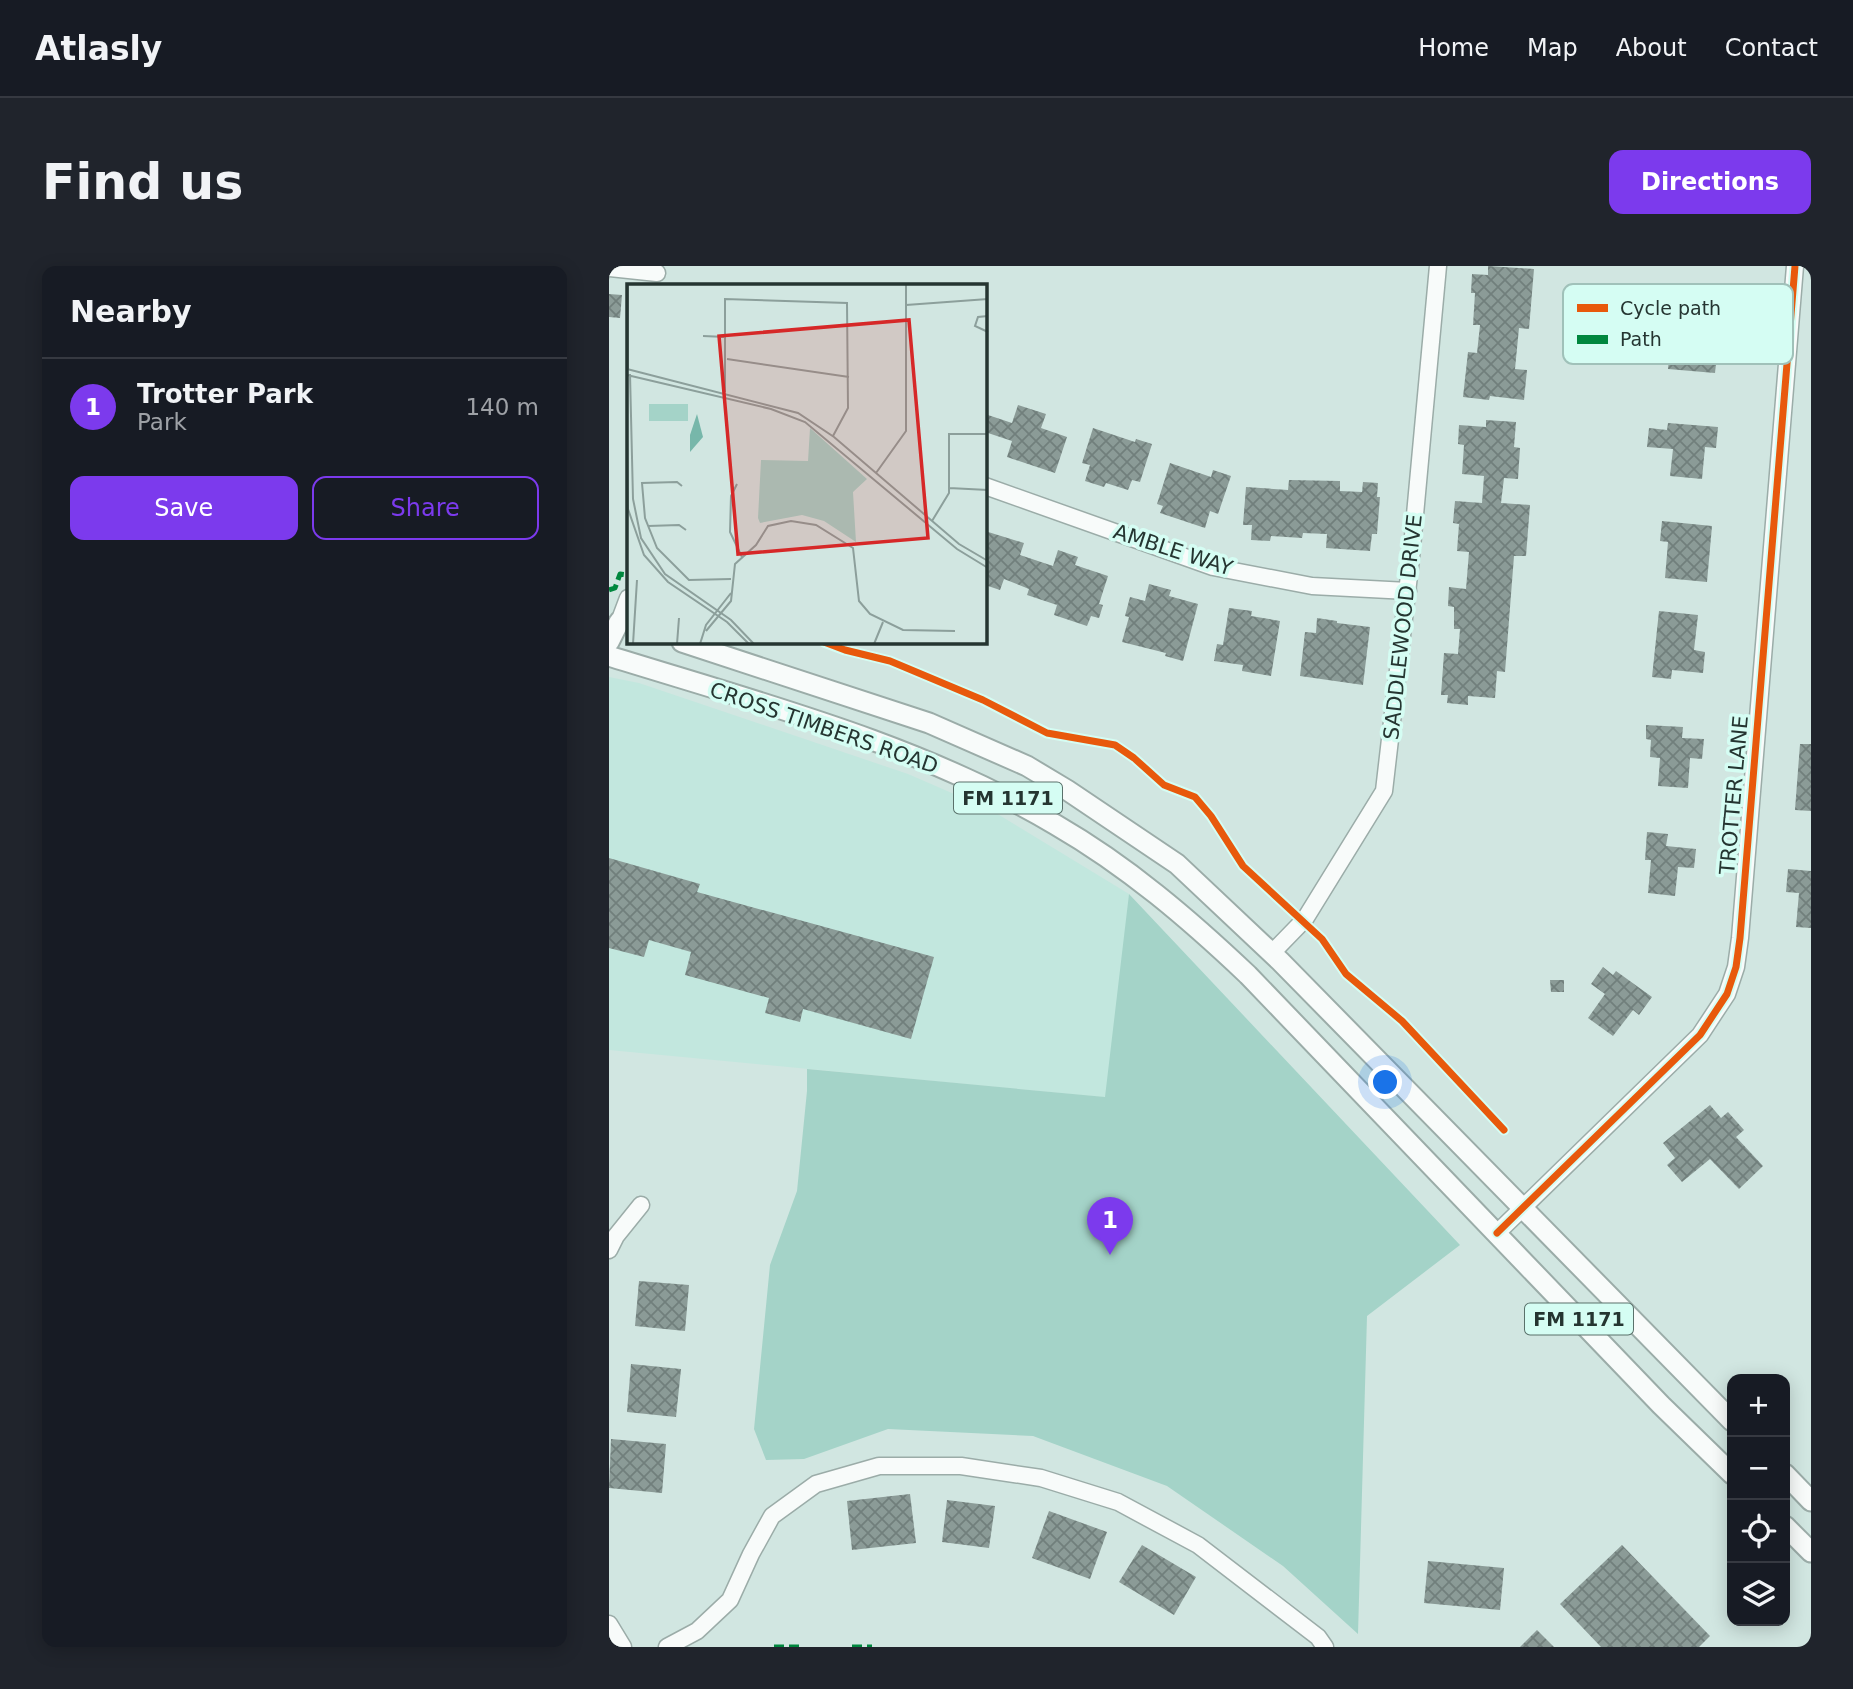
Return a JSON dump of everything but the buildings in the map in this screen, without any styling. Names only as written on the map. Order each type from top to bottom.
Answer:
[{"type":"main road","points":[[609,642],[619,622]]},
{"type":"main road","name":"CROSS TIMBERS ROAD","points":[[687,644],[929,723],[1027,766],[1177,864],[1272,953],[1727,1416]]},
{"type":"main road","name":"CROSS TIMBERS ROAD","points":[[609,656],[897,750],[1013,801],[1124,869],[1174,908],[1239,966],[1661,1405],[1727,1469]]},
{"type":"main road","points":[[1790,1479],[1811,1501]]},
{"type":"main road","points":[[1790,1531],[1811,1552]]},
{"type":"street","name":"SADDLEWOOD DRIVE","points":[[1272,953],[1305,919],[1384,791],[1408,591],[1438,266]]},
{"type":"street","name":"TROTTER LANE","points":[[1793,290],[1795,266]]},
{"type":"street","points":[[609,268],[657,275]]},
{"type":"street","name":"TROTTER LANE","points":[[1497,1233],[1700,1035],[1727,995],[1736,967],[1787,364]]},
{"type":"street","name":"AMBLE WAY","points":[[987,487],[1213,567],[1312,586],[1408,591]]},
{"type":"street","points":[[619,622],[627,601]]},
{"type":"street","points":[[609,1250],[616,1236],[641,1205]]},
{"type":"street","points":[[667,1647],[697,1631],[730,1600],[772,1516],[816,1484],[879,1466],[961,1466],[1027,1476],[1118,1502],[1198,1545],[1318,1637],[1325,1647]]},
{"type":"street","points":[[609,1625],[623,1647]]},
{"type":"shaded area","points":[[609,677],[639,683],[908,774],[991,810],[1129,894],[1112,1098],[609,1050]]},
{"type":"shaded area","points":[[1129,894],[1460,1245],[1367,1316],[1358,1634],[1283,1566],[1167,1486],[1033,1436],[888,1429],[804,1459],[766,1460],[754,1429],[770,1265],[797,1191],[807,1069],[1105,1097]]},
{"type":"marked path","points":[[609,590],[615,588],[620,574],[627,575]]},
{"type":"marked path","points":[[774,1647],[803,1647]]},
{"type":"marked path","points":[[852,1647],[872,1647]]},
{"type":"cycle path","points":[[1793,290],[1795,266]]},
{"type":"cycle path","points":[[1497,1233],[1700,1035],[1727,994],[1736,967],[1740,938],[1787,364]]},
{"type":"cycle path","points":[[829,644],[890,661],[983,700],[1047,733],[1115,745],[1164,785],[1195,797],[1211,816],[1243,866],[1322,939],[1346,974],[1402,1021],[1504,1130]]},
{"type":"place","name":"Trotter Park","points":[[1110,1255]]}]
